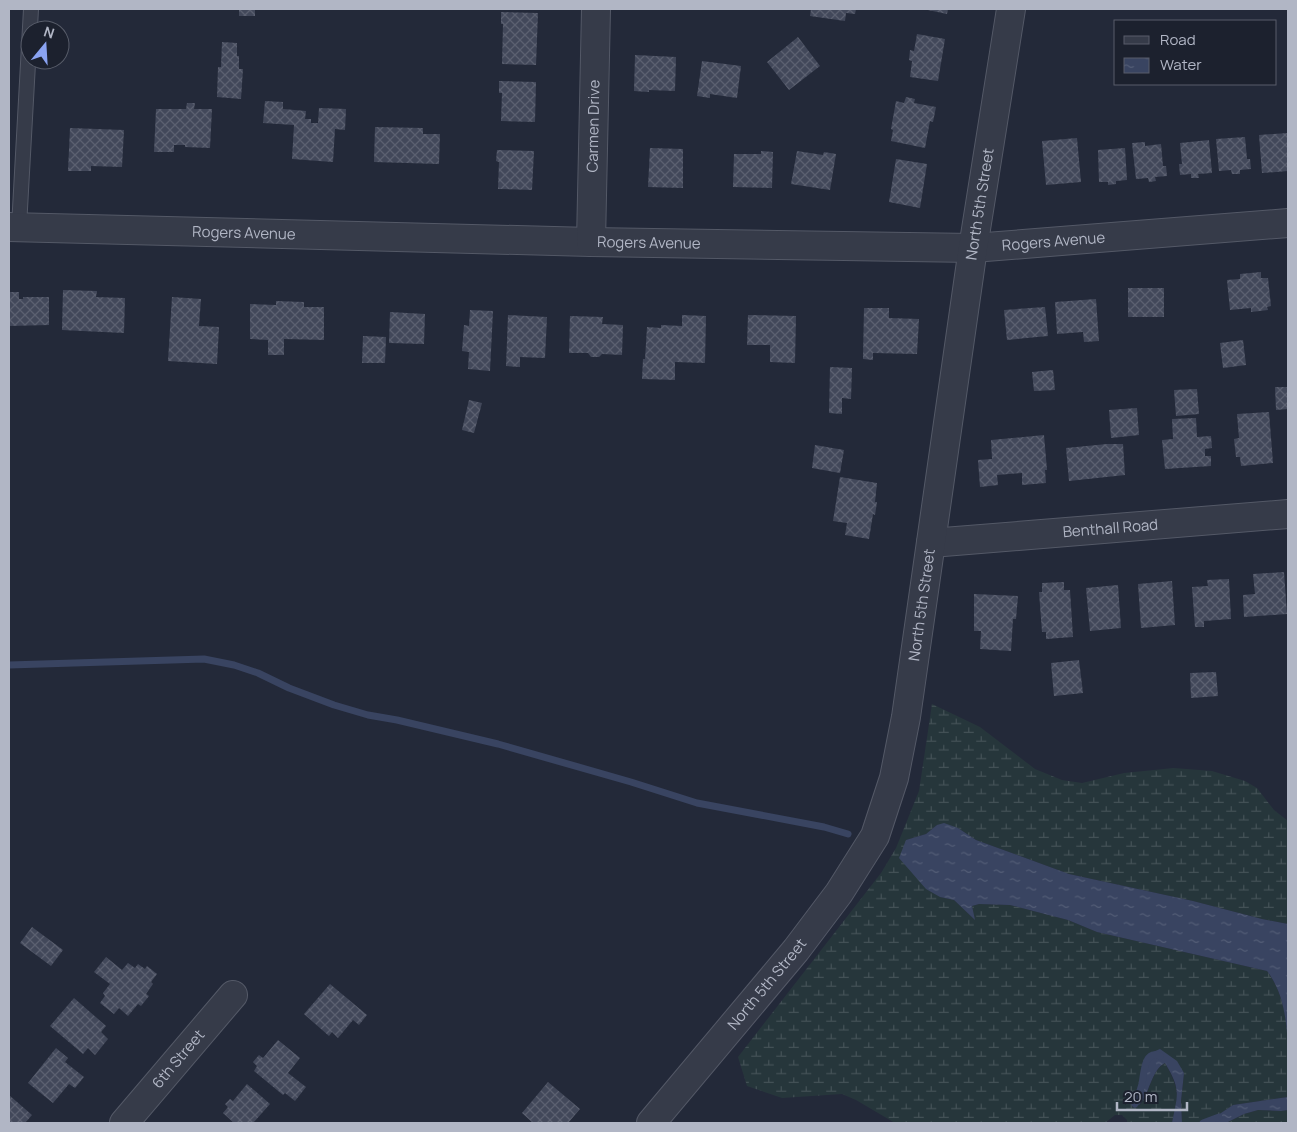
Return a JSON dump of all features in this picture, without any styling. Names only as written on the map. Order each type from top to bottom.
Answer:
[{"type":"street","name":"Carmen Drive","points":[[591,242],[596,9]]},
{"type":"street","name":"North 5th Street","points":[[651,1123],[796,950],[839,894],[875,836],[894,778],[906,717],[974,248],[1012,9]]},
{"type":"street","name":"Rogers Avenue","points":[[14,227],[591,242],[974,248],[1288,223]]},
{"type":"street","name":"Benthall Road","points":[[931,543],[1288,514]]},
{"type":"street","name":"6th Street","points":[[124,1123],[233,995]]},
{"type":"lane","points":[[14,227],[31,9]]},
{"type":"green space","points":[[932,704],[980,727],[1035,769],[1062,780],[1082,783],[1124,773],[1174,768],[1212,771],[1245,781],[1257,788],[1274,810],[1288,821],[1288,924],[1069,874],[976,840],[958,828],[937,825],[926,834],[906,840],[940,897],[954,900],[974,919],[972,906],[979,904],[1010,905],[1068,920],[1097,932],[1267,971],[1275,985],[1285,1015],[1288,1048],[1288,1097],[1233,1105],[1206,1123],[1182,1123],[1181,1101],[1184,1073],[1160,1049],[1135,1099],[1140,1105],[1157,1071],[1165,1063],[1177,1092],[1172,1123],[1127,1123],[1127,1120],[1122,1115],[1115,1115],[1105,1123],[895,1123],[842,1094],[782,1098],[747,1086],[738,1057],[881,873],[896,848],[919,791]]},
{"type":"green space","points":[[1258,1110],[1288,1110],[1288,1123],[1226,1123],[1244,1114]]},
{"type":"water","points":[[944,823],[958,828],[976,840],[1069,874],[1288,924],[1288,1045],[1281,997],[1267,971],[1097,932],[1068,920],[1010,905],[979,904],[972,906],[975,920],[954,900],[940,897],[926,889],[899,858],[906,840],[926,834],[937,825]]},
{"type":"water","points":[[1160,1049],[1177,1061],[1184,1073],[1181,1101],[1182,1123],[1172,1123],[1177,1092],[1174,1080],[1165,1063],[1160,1066],[1139,1105],[1135,1099],[1153,1052]]},
{"type":"water","points":[[1288,1097],[1288,1110],[1258,1110],[1244,1114],[1226,1123],[1206,1123],[1233,1105]]},
{"type":"building","points":[[239,9],[255,9],[255,16],[239,16]]},
{"type":"building","points":[[811,9],[856,9],[855,14],[846,13],[845,21],[810,16]]},
{"type":"building","points":[[923,9],[948,9],[947,14]]},
{"type":"building","points":[[501,12],[538,13],[536,65],[502,64],[503,24],[501,24]]},
{"type":"building","points":[[917,34],[945,39],[938,81],[910,77],[912,61],[909,60],[910,50],[914,51]]},
{"type":"building","points":[[798,37],[820,66],[789,90],[767,62]]},
{"type":"building","points":[[222,42],[237,43],[239,69],[243,69],[241,99],[217,97],[218,67],[221,67]]},
{"type":"building","points":[[635,55],[676,57],[675,91],[634,91]]},
{"type":"building","points":[[702,61],[741,66],[737,98],[710,94],[710,98],[697,96]]},
{"type":"building","points":[[499,81],[536,82],[535,122],[501,121],[502,93],[499,93]]},
{"type":"building","points":[[906,97],[915,99],[914,103],[936,107],[933,122],[930,121],[925,148],[891,141],[896,101],[904,103]]},
{"type":"building","points":[[265,101],[283,102],[283,109],[306,111],[305,119],[311,119],[311,123],[318,123],[319,108],[346,109],[345,130],[335,129],[333,162],[292,159],[294,125],[263,123]]},
{"type":"building","points":[[187,103],[195,103],[194,109],[212,109],[210,148],[174,145],[174,152],[154,152],[156,109],[186,109]]},
{"type":"building","points":[[375,127],[423,128],[423,134],[440,134],[439,164],[374,162]]},
{"type":"building","points":[[70,128],[124,130],[122,167],[91,166],[91,171],[68,171]]},
{"type":"building","points":[[1288,133],[1288,171],[1262,173],[1259,135]]},
{"type":"building","points":[[1245,137],[1247,159],[1250,159],[1251,169],[1240,170],[1240,174],[1232,174],[1231,170],[1219,171],[1216,139]]},
{"type":"building","points":[[1077,138],[1081,182],[1046,185],[1042,141]]},
{"type":"building","points":[[1209,140],[1212,173],[1198,174],[1199,178],[1191,178],[1191,174],[1180,175],[1179,164],[1182,164],[1180,143]]},
{"type":"building","points":[[1145,142],[1145,146],[1161,144],[1163,166],[1166,166],[1167,176],[1155,177],[1156,181],[1149,182],[1148,178],[1136,179],[1132,143]]},
{"type":"building","points":[[650,148],[683,149],[683,188],[648,187]]},
{"type":"building","points":[[1125,148],[1127,180],[1116,181],[1116,184],[1108,185],[1108,182],[1099,182],[1098,150]]},
{"type":"building","points":[[497,150],[534,151],[532,190],[498,189],[499,162],[496,161]]},
{"type":"building","points":[[761,151],[773,152],[772,188],[733,187],[734,154],[761,154]]},
{"type":"building","points":[[797,151],[823,155],[824,152],[836,154],[830,190],[791,184]]},
{"type":"building","points":[[896,159],[927,164],[920,208],[889,202]]},
{"type":"building","points":[[1261,272],[1261,278],[1268,278],[1271,306],[1267,307],[1268,310],[1251,312],[1251,308],[1230,310],[1227,280],[1240,279],[1240,274]]},
{"type":"building","points":[[1128,288],[1164,288],[1164,317],[1128,317]]},
{"type":"building","points":[[63,290],[97,291],[96,297],[125,298],[124,333],[62,330]]},
{"type":"building","points":[[9,292],[19,292],[19,299],[23,299],[23,297],[49,297],[49,325],[9,326]]},
{"type":"building","points":[[172,297],[201,299],[199,326],[219,327],[217,364],[168,361]]},
{"type":"building","points":[[1096,299],[1099,341],[1084,342],[1083,332],[1057,334],[1055,302]]},
{"type":"building","points":[[276,301],[304,302],[304,307],[324,307],[324,340],[284,339],[284,355],[268,355],[268,340],[250,339],[250,304],[276,305]]},
{"type":"building","points":[[1045,307],[1048,336],[1007,340],[1004,310]]},
{"type":"building","points":[[864,308],[889,308],[889,318],[919,319],[917,354],[873,353],[873,360],[863,359]]},
{"type":"building","points":[[470,310],[493,311],[490,371],[468,369],[469,352],[462,351],[464,325],[469,326]]},
{"type":"building","points":[[390,312],[425,314],[424,344],[389,343]]},
{"type":"building","points":[[508,315],[547,317],[545,358],[520,357],[520,367],[506,366]]},
{"type":"building","points":[[682,315],[706,316],[705,363],[675,362],[675,380],[642,379],[647,327],[661,328],[661,325],[682,326]]},
{"type":"building","points":[[748,315],[796,316],[795,363],[770,362],[770,345],[747,345]]},
{"type":"building","points":[[570,316],[603,317],[602,324],[623,325],[622,355],[602,354],[599,357],[591,357],[588,353],[569,353]]},
{"type":"building","points":[[363,336],[386,337],[385,363],[362,363]]},
{"type":"building","points":[[1243,340],[1246,365],[1223,368],[1220,343]]},
{"type":"building","points":[[830,367],[852,368],[851,399],[842,398],[842,414],[829,413]]},
{"type":"building","points":[[1053,370],[1055,390],[1034,391],[1032,372]]},
{"type":"building","points":[[1275,387],[1288,387],[1288,409],[1276,410]]},
{"type":"building","points":[[1197,389],[1199,414],[1176,416],[1174,390]]},
{"type":"building","points":[[469,400],[482,403],[474,433],[462,430]]},
{"type":"building","points":[[1137,408],[1139,435],[1111,438],[1109,410]]},
{"type":"building","points":[[1269,412],[1273,463],[1241,466],[1240,457],[1236,457],[1234,439],[1239,438],[1237,414]]},
{"type":"building","points":[[1196,418],[1197,437],[1211,436],[1212,448],[1205,449],[1205,456],[1211,456],[1211,466],[1165,469],[1162,440],[1173,439],[1172,419]]},
{"type":"building","points":[[1044,435],[1047,470],[1045,470],[1046,483],[1022,485],[1022,473],[997,475],[998,485],[980,487],[978,460],[992,459],[991,440]]},
{"type":"building","points":[[1123,444],[1125,475],[1069,481],[1066,448]]},
{"type":"building","points":[[815,445],[844,450],[840,473],[812,468]]},
{"type":"building","points":[[840,477],[877,483],[875,502],[877,502],[869,539],[845,535],[847,523],[833,521]]},
{"type":"building","points":[[1284,572],[1287,614],[1244,617],[1243,595],[1255,594],[1253,574]]},
{"type":"building","points":[[1229,579],[1231,619],[1204,621],[1204,627],[1195,627],[1192,587],[1208,586],[1207,580]]},
{"type":"building","points":[[1172,581],[1175,625],[1141,628],[1138,584]]},
{"type":"building","points":[[1064,582],[1064,590],[1070,590],[1073,637],[1046,639],[1046,632],[1042,632],[1039,592],[1042,592],[1042,583]]},
{"type":"building","points":[[1118,585],[1121,628],[1090,631],[1086,588]]},
{"type":"building","points":[[974,594],[1018,596],[1016,619],[1013,619],[1011,651],[980,649],[981,631],[974,631]]},
{"type":"building","points":[[1079,660],[1083,693],[1054,696],[1051,663]]},
{"type":"building","points":[[1216,672],[1218,696],[1191,698],[1190,673]]},
{"type":"building","points":[[32,927],[63,950],[51,966],[20,943]]},
{"type":"building","points":[[106,957],[122,970],[128,963],[135,968],[138,964],[145,969],[147,966],[157,974],[146,994],[149,996],[141,1006],[138,1004],[128,1016],[119,1008],[114,1014],[100,1003],[105,996],[103,993],[110,984],[94,972]]},
{"type":"building","points":[[330,984],[367,1015],[359,1025],[353,1020],[338,1038],[332,1032],[329,1036],[304,1014]]},
{"type":"building","points":[[74,998],[106,1026],[101,1032],[108,1039],[95,1055],[88,1048],[83,1054],[50,1026]]},
{"type":"building","points":[[278,1040],[300,1058],[288,1073],[306,1087],[295,1101],[285,1093],[283,1095],[254,1071],[257,1066],[253,1062],[259,1055],[263,1058]]},
{"type":"building","points":[[56,1048],[68,1058],[65,1062],[84,1077],[75,1088],[69,1084],[53,1103],[28,1083]]},
{"type":"building","points":[[548,1082],[580,1109],[568,1123],[533,1123],[522,1113]]},
{"type":"building","points":[[247,1084],[270,1104],[253,1123],[234,1123],[223,1113],[228,1107],[225,1104],[230,1099],[233,1101]]},
{"type":"building","points":[[9,1095],[32,1115],[25,1123],[9,1123]]},
{"type":"waterway","points":[[9,665],[204,659],[234,665],[334,705],[368,715],[498,744],[697,803],[824,827],[848,834]]},
{"type":"waterway","points":[[1135,1104],[1148,1059],[1151,1056],[1160,1056]]},
{"type":"waterway","points":[[1203,1123],[1219,1117]]}]
